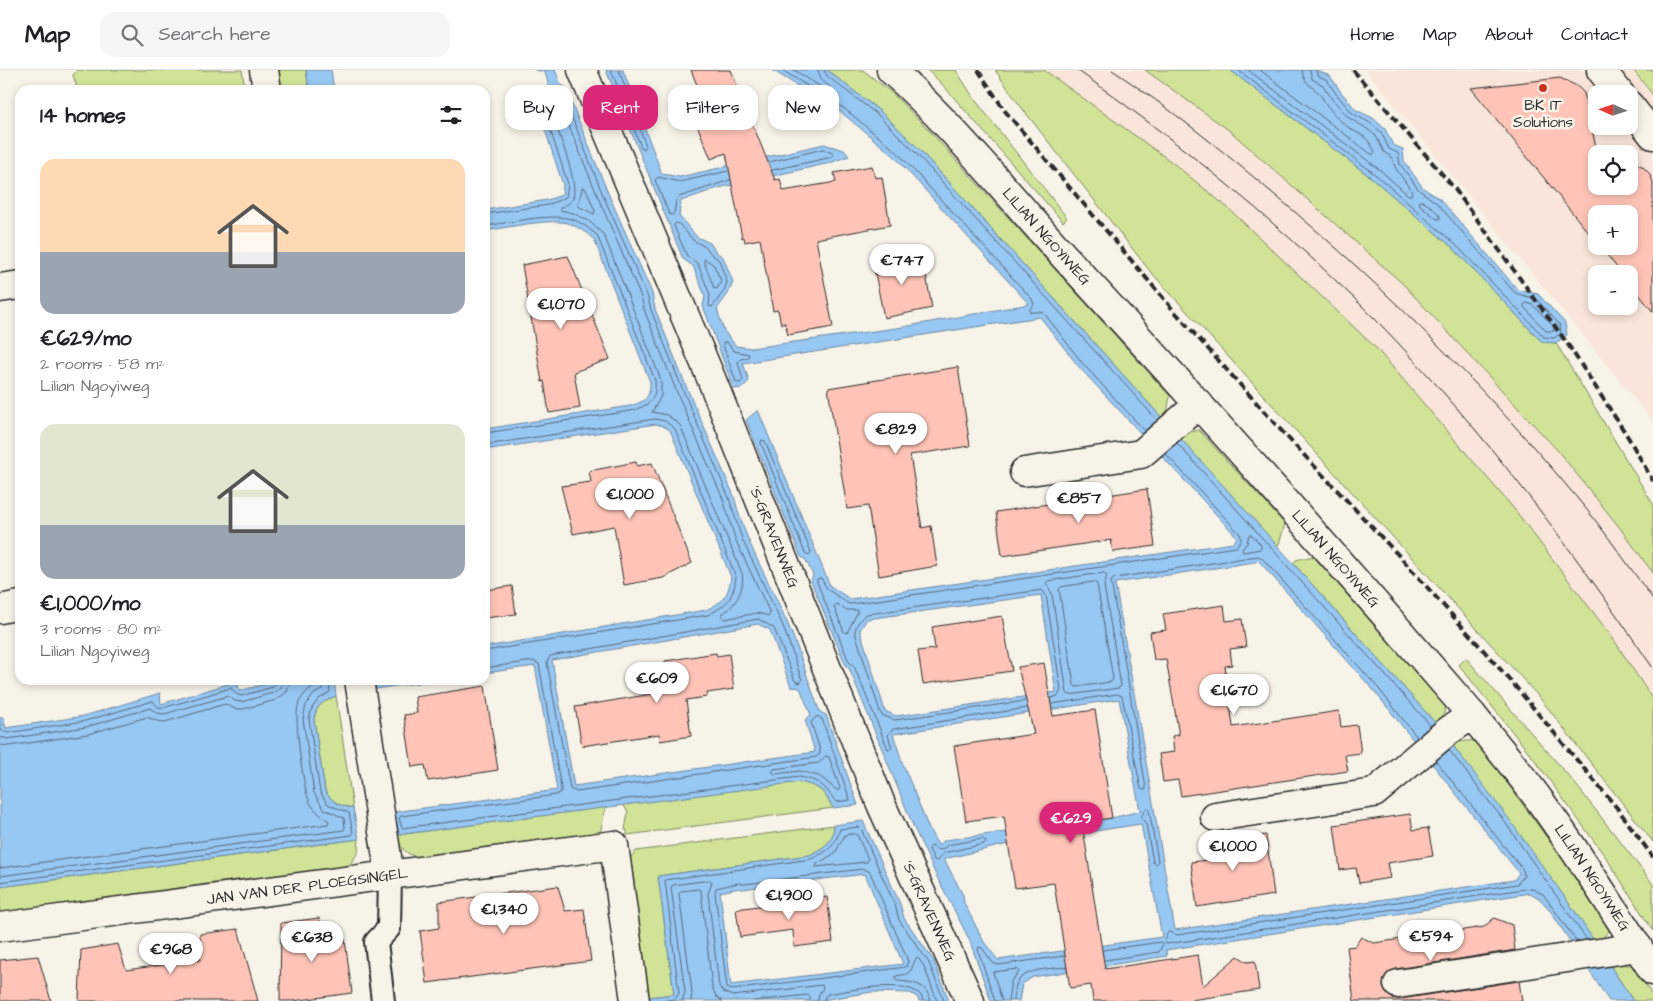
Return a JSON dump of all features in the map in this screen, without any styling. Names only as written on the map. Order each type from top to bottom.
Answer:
[{"type":"street","points":[[264,70],[266,85]]},
{"type":"street","name":"'S-GRAVENWEG","points":[[582,70],[712,378],[881,804],[970,1001]]},
{"type":"street","name":"LILIAN NGOYIWEG","points":[[891,70],[923,99],[1039,229],[1190,412],[1472,715],[1516,768],[1573,847],[1653,971]]},
{"type":"street","points":[[1601,70],[1613,85]]},
{"type":"street","points":[[1638,117],[1653,136]]},
{"type":"street","points":[[0,288],[15,286]]},
{"type":"street","points":[[1024,472],[1141,454],[1190,412]]},
{"type":"street","points":[[0,609],[15,606]]},
{"type":"street","points":[[360,685],[390,876],[389,928],[376,942],[383,1001]]},
{"type":"street","points":[[1215,817],[1374,793],[1448,731],[1472,715]]},
{"type":"street","name":"JAN VAN DER PLOEGSINGEL","points":[[0,927],[614,845],[635,1001]]},
{"type":"street","name":"LILIAN NGOYIWEG","points":[[1398,984],[1638,947]]},
{"type":"shaded area","points":[[1044,70],[1145,70],[1230,131],[1403,284],[1558,451],[1620,528],[1653,573],[1653,700],[1612,637],[1515,510],[1376,348],[1227,207],[1173,163]]},
{"type":"shaded area","points":[[1366,70],[1653,70],[1653,421]]},
{"type":"green space","points":[[77,70],[242,70],[244,85],[76,85],[73,75]]},
{"type":"green space","points":[[279,70],[306,70],[308,85],[281,85]]},
{"type":"green space","points":[[827,70],[863,70],[892,93],[927,128],[1170,396],[1167,413],[1163,419],[918,148],[881,112]]},
{"type":"green space","points":[[927,70],[956,70],[973,97],[1067,218],[1063,222],[941,83]]},
{"type":"green space","points":[[995,70],[1044,70],[1173,163],[1227,207],[1376,348],[1515,510],[1612,637],[1653,700],[1653,842],[1539,697],[1149,270],[1018,103]]},
{"type":"green space","points":[[1145,70],[1230,70],[1373,179],[1452,247],[1542,342],[1556,343],[1653,504],[1653,573],[1620,528],[1558,451],[1403,284],[1230,131]]},
{"type":"green space","points":[[1633,70],[1653,70],[1653,95]]},
{"type":"green space","points":[[1199,430],[1285,524],[1279,544],[1276,545],[1178,436]]},
{"type":"green space","points":[[1313,556],[1447,707],[1440,726],[1293,563],[1296,560]]},
{"type":"green space","points":[[1466,658],[1573,781],[1653,884],[1653,931],[1607,859],[1534,759],[1459,665]]},
{"type":"green space","points":[[336,696],[353,808],[337,803],[325,791],[314,720],[318,707]]},
{"type":"green space","points":[[1476,740],[1572,872],[1610,930],[1600,941],[1594,942],[1576,913],[1453,746],[1458,742]]},
{"type":"green space","points":[[800,782],[820,790],[833,808],[627,835],[627,830],[625,830],[628,812],[622,803]]},
{"type":"green space","points":[[606,807],[600,833],[418,858],[404,849],[396,835]]},
{"type":"green space","points":[[834,825],[832,836],[827,844],[810,855],[658,876],[674,994],[649,997],[630,858],[636,851]]},
{"type":"green space","points":[[359,839],[358,853],[348,867],[0,913],[0,887]]},
{"type":"green space","points":[[1609,964],[1635,966],[1653,997],[1653,1001],[1633,1001]]},
{"type":"water","points":[[306,70],[331,70],[333,85],[308,85]]},
{"type":"water","points":[[535,70],[555,70],[561,85],[548,85],[545,72]]},
{"type":"water","points":[[606,70],[623,70],[629,85],[612,85]]},
{"type":"water","points":[[772,70],[827,70],[881,112],[918,148],[1438,726],[1506,815],[1576,913],[1633,1001],[1609,1001],[1549,909],[1539,898],[1530,893],[1166,950],[1167,956],[1033,977],[1022,984],[1019,1001],[991,1001],[969,939],[914,828],[849,668],[846,666],[811,581],[813,575],[805,559],[801,557],[746,420],[758,410],[830,586],[850,599],[1233,543],[1237,537],[1079,367],[1040,317],[743,363],[749,381],[742,388],[734,389],[703,306],[705,296],[693,266],[683,259],[630,130],[646,130],[662,174],[680,177],[824,144],[844,150],[849,156],[830,163],[718,188],[681,201],[679,216],[697,237],[710,243],[716,252],[723,257],[733,282],[728,294],[717,309],[724,331],[736,346],[751,348],[903,327],[1029,304],[894,156],[839,111],[839,85],[796,85]],"holes":[[[1258,560],[1375,692],[1519,873],[1514,880],[1175,930],[1115,583]],[[1041,595],[1056,692],[896,716],[885,711],[860,630],[867,619]],[[1119,699],[1140,811],[1112,818],[945,840],[938,845],[929,829],[893,734]],[[1141,824],[1162,937],[998,960],[984,942],[944,859],[1004,845]]]},
{"type":"water","points":[[1230,70],[1316,70],[1330,76],[1356,110],[1373,118],[1385,129],[1393,145],[1403,149],[1404,161],[1423,188],[1440,199],[1518,290],[1538,294],[1565,323],[1567,335],[1556,343],[1542,342],[1452,247],[1373,179]]},
{"type":"water","points":[[573,107],[652,293],[655,309],[686,386],[734,496],[750,545],[792,633],[820,712],[826,715],[858,805],[833,808],[820,790],[800,782],[396,835],[394,812],[557,790],[535,666],[490,672],[490,646],[706,610],[721,601],[727,593],[730,584],[731,577],[670,430],[663,426],[656,424],[490,449],[490,428],[630,406],[639,403],[648,396],[650,382],[594,239],[571,224],[563,222],[541,222],[490,230],[490,209],[547,200],[562,195],[563,185],[545,130],[573,130]],"holes":[[[758,624],[770,630],[791,687],[800,688],[811,715],[805,720],[815,752],[574,786],[552,660]]]},
{"type":"water","points":[[225,685],[238,685],[239,691],[261,685],[335,685],[336,696],[318,707],[314,720],[325,791],[337,803],[353,808],[359,839],[0,887],[0,718],[3,717],[6,728],[84,716],[160,693],[161,704]]},
{"type":"water","points":[[375,685],[403,685],[375,689]]},
{"type":"water","points":[[863,821],[900,904],[904,918],[934,961],[949,1001],[919,1001],[917,997],[910,993],[872,992],[815,1001],[650,1001],[649,997],[674,994],[658,876],[810,855],[827,844],[832,836],[834,825]],"holes":[[[865,874],[903,964],[731,985],[720,892],[739,888]]]},
{"type":"building","points":[[691,70],[731,70],[737,85],[697,85]]},
{"type":"building","points":[[1560,78],[1577,86],[1584,93],[1588,111],[1588,135],[1593,135],[1595,145],[1588,145],[1588,195],[1638,195],[1638,164],[1649,173],[1653,182],[1653,312],[1638,293],[1638,265],[1615,265],[1607,255],[1638,255],[1638,205],[1588,205],[1588,232],[1471,88]]},
{"type":"building","points":[[699,130],[755,130],[775,180],[780,179],[783,191],[836,182],[834,173],[872,166],[875,178],[882,177],[890,225],[816,239],[833,327],[788,335],[785,323],[781,324],[778,310],[773,311],[760,239],[745,242],[744,237],[742,238],[726,153],[711,159]]},
{"type":"building","points":[[568,256],[610,359],[574,372],[580,408],[549,413],[522,265]]},
{"type":"building","points":[[908,256],[909,261],[923,259],[932,308],[884,318],[873,263]]},
{"type":"building","points":[[958,367],[970,446],[910,455],[922,528],[931,526],[937,566],[879,576],[868,506],[847,509],[828,388]]},
{"type":"building","points":[[636,462],[637,466],[652,463],[692,563],[663,578],[624,585],[614,526],[573,534],[561,486],[591,482],[589,471]]},
{"type":"building","points":[[1147,489],[1155,546],[1113,552],[1111,540],[1002,556],[996,512]]},
{"type":"building","points":[[512,586],[516,614],[490,617],[490,589]]},
{"type":"building","points":[[1224,605],[1226,621],[1242,619],[1246,647],[1230,649],[1232,665],[1225,666],[1233,727],[1339,711],[1341,727],[1357,725],[1361,753],[1345,755],[1348,771],[1181,796],[1178,780],[1163,782],[1159,754],[1174,752],[1172,736],[1179,735],[1166,659],[1154,660],[1150,632],[1166,630],[1163,614]]},
{"type":"building","points":[[1002,616],[1012,671],[923,684],[918,651],[935,649],[932,627]]},
{"type":"building","points":[[716,653],[717,656],[729,654],[734,689],[707,693],[707,697],[686,700],[691,736],[660,741],[659,734],[582,746],[575,707],[670,691],[665,661]]},
{"type":"building","points":[[1044,663],[1053,716],[1095,710],[1112,818],[1082,822],[1105,969],[1198,955],[1203,986],[1238,956],[1247,962],[1255,961],[1259,990],[1184,1001],[1093,1001],[1091,985],[1070,988],[1054,883],[1015,888],[1004,816],[966,821],[954,746],[1034,734],[1018,667]]},
{"type":"building","points":[[485,686],[498,770],[428,781],[425,765],[412,767],[404,715],[417,713],[415,697]]},
{"type":"building","points":[[1410,814],[1413,830],[1428,828],[1433,856],[1387,863],[1390,878],[1359,883],[1356,868],[1340,870],[1334,825]]},
{"type":"building","points":[[1266,835],[1274,895],[1197,907],[1191,862],[1207,860],[1204,844]]},
{"type":"building","points":[[558,886],[565,911],[584,909],[591,961],[427,983],[420,931],[439,928],[439,902]]},
{"type":"building","points":[[827,897],[833,942],[794,947],[793,930],[740,937],[736,909]]},
{"type":"building","points":[[319,918],[326,943],[345,940],[352,993],[280,1001],[281,923]]},
{"type":"building","points":[[1494,918],[1512,925],[1515,950],[1396,969],[1389,972],[1384,978],[1383,987],[1392,998],[1400,999],[1519,981],[1522,1001],[1354,1001],[1347,947],[1355,946],[1361,937],[1374,943],[1484,927]]},
{"type":"building","points":[[238,929],[258,1001],[79,1001],[81,950],[118,944],[126,970],[200,960],[200,934]]},
{"type":"building","points":[[38,956],[51,1001],[0,1001],[0,960]]},
{"type":"tram line","points":[[1077,70],[1114,96],[1221,179],[1322,268],[1397,341],[1437,385],[1513,476],[1585,571],[1653,668]]},
{"type":"tram line","points":[[1112,70],[1196,130],[1236,163],[1361,270],[1442,348],[1556,473],[1592,516],[1653,599]]},
{"type":"railway","points":[[978,70],[1005,111],[1175,312],[1287,437],[1401,558],[1510,680],[1617,808],[1653,857]]},
{"type":"railway","points":[[1353,70],[1454,188],[1567,343],[1628,437],[1653,481]]},
{"type":"place","name":"BK IT Solutions","points":[[1543,88]]}]
